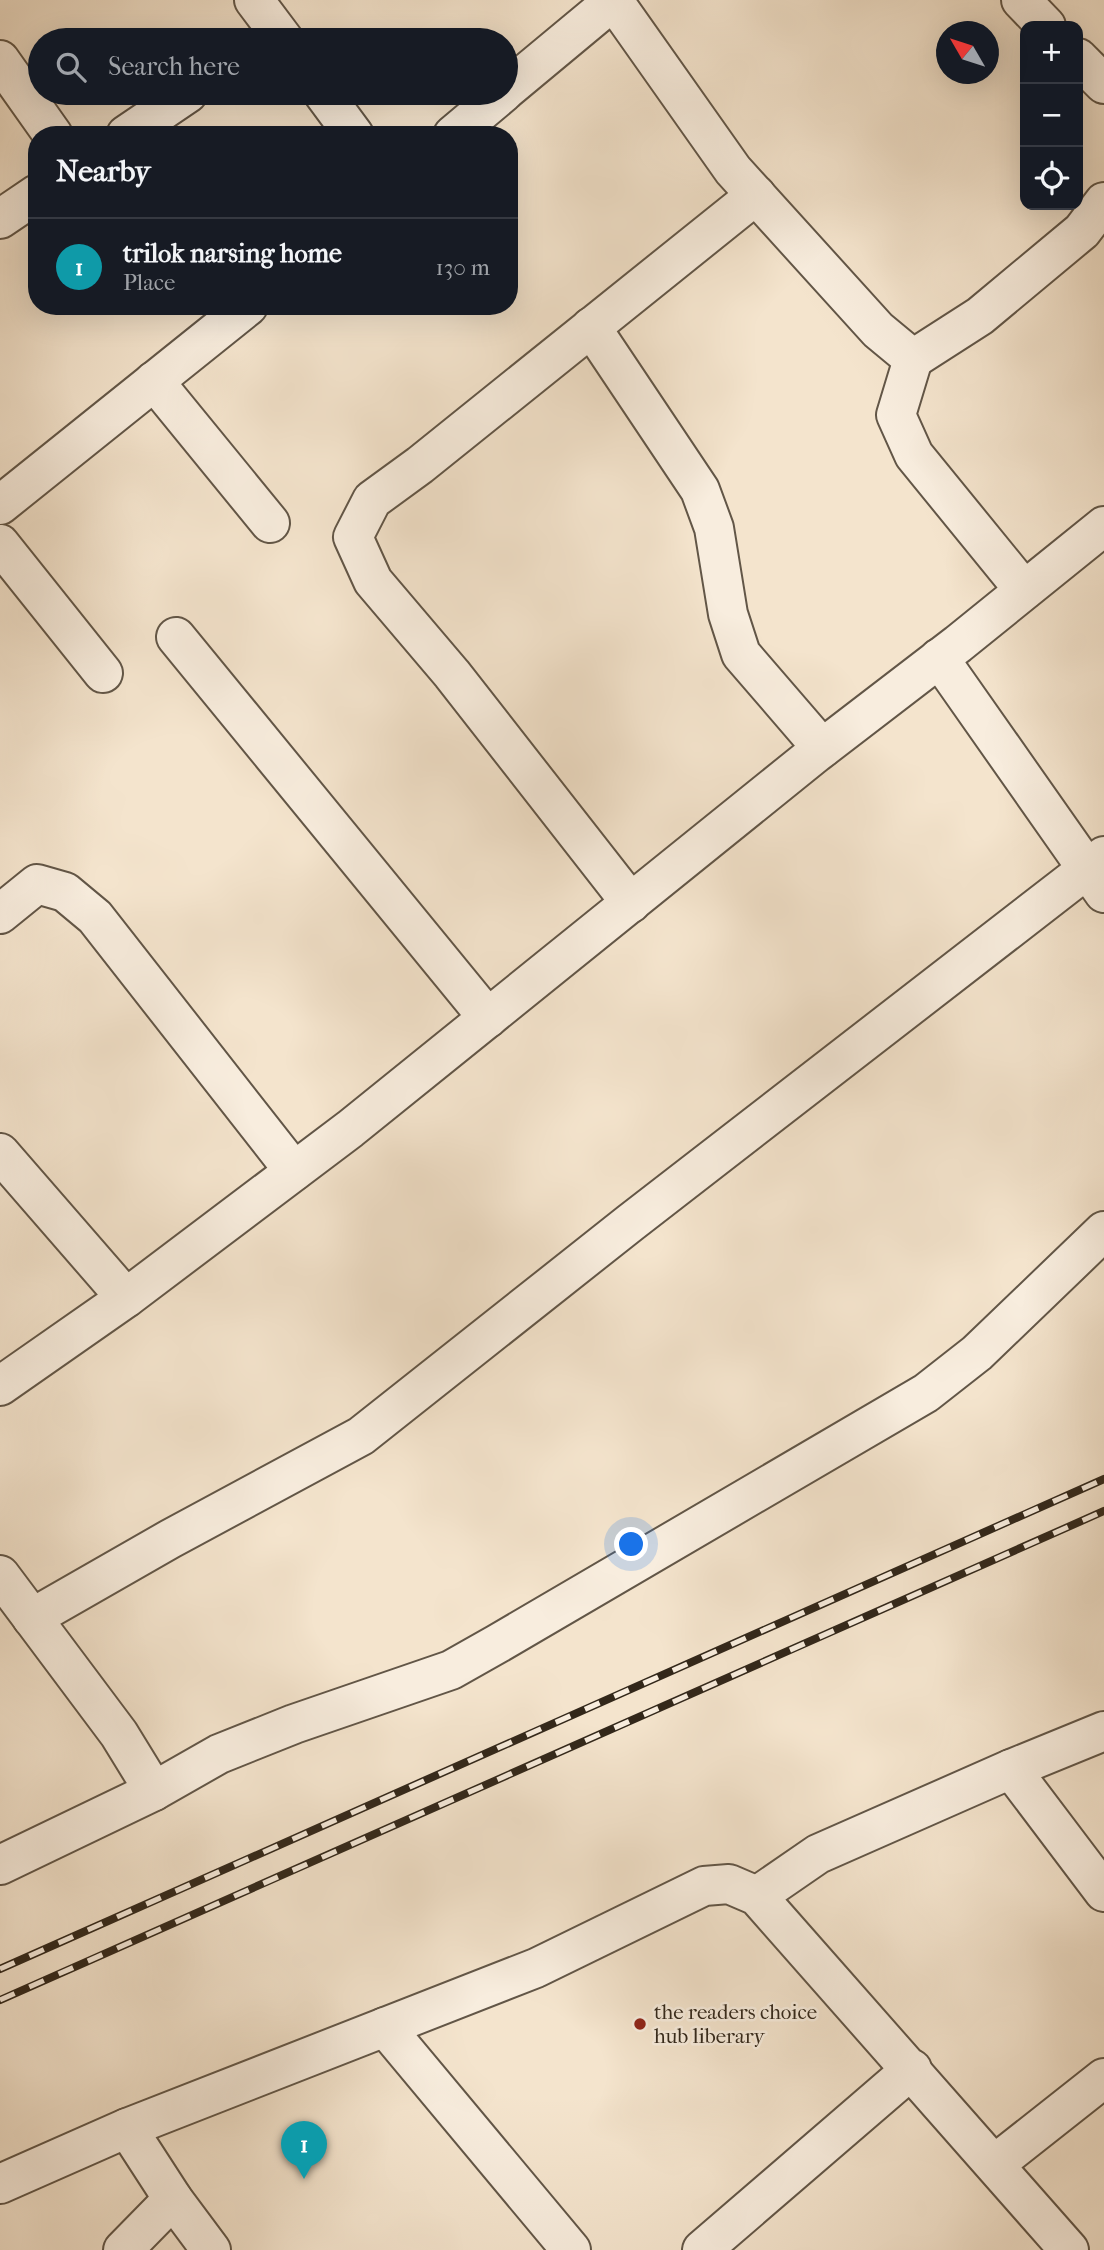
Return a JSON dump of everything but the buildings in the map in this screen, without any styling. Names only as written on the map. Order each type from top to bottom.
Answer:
[{"type":"street","points":[[254,0],[270,28]]},
{"type":"street","points":[[518,80],[613,0],[733,170],[878,330],[913,359]]},
{"type":"street","points":[[1020,0],[1041,21]]},
{"type":"street","points":[[0,61],[28,100]]},
{"type":"street","points":[[1083,63],[1104,85]]},
{"type":"street","points":[[32,105],[47,126]]},
{"type":"street","points":[[139,126],[170,105]]},
{"type":"street","points":[[332,105],[347,126]]},
{"type":"street","points":[[464,126],[489,105]]},
{"type":"street","points":[[631,903],[452,674],[373,581],[353,537],[372,500],[420,465],[756,195]]},
{"type":"street","points":[[0,219],[28,200]]},
{"type":"street","points":[[1024,590],[914,456],[896,415],[913,359],[980,316],[1082,231],[1104,202]]},
{"type":"street","points":[[0,505],[236,315]]},
{"type":"street","points":[[591,327],[701,490],[714,528],[728,614],[741,653],[822,748]]},
{"type":"street","points":[[154,382],[270,523]]},
{"type":"street","points":[[0,1386],[126,1298],[360,1121],[822,748],[1104,526]]},
{"type":"street","points":[[0,544],[103,673]]},
{"type":"street","points":[[176,636],[488,1018]]},
{"type":"street","points":[[32,1618],[170,1539],[361,1436],[630,1223],[1098,872],[939,658]]},
{"type":"street","points":[[3,905],[37,884],[65,892],[95,917],[294,1171]]},
{"type":"street","points":[[0,1153],[126,1298]]},
{"type":"street","points":[[0,1865],[154,1791],[219,1754],[451,1670],[926,1393],[978,1353],[1104,1231]]},
{"type":"street","points":[[0,1575],[119,1734],[154,1791]]},
{"type":"street","points":[[757,1896],[818,1854],[1104,1731]]},
{"type":"street","points":[[1011,1769],[1104,1892]]},
{"type":"street","points":[[0,2184],[127,2128],[536,1968],[704,1886],[729,1884],[757,1896],[1069,2250]]},
{"type":"street","points":[[385,2028],[571,2250]]},
{"type":"street","points":[[703,2250],[912,2069]]},
{"type":"street","points":[[995,2164],[1104,2078]]},
{"type":"street","points":[[127,2128],[173,2199],[211,2250]]},
{"type":"street","points":[[123,2250],[173,2199]]},
{"type":"railway","points":[[0,1969],[1104,1479]]},
{"type":"railway","points":[[0,2000],[1104,1511]]},
{"type":"place","name":"the readers choice hub liberary","points":[[640,2024]]},
{"type":"place","name":"trilok narsing home","points":[[304,2179]]}]
